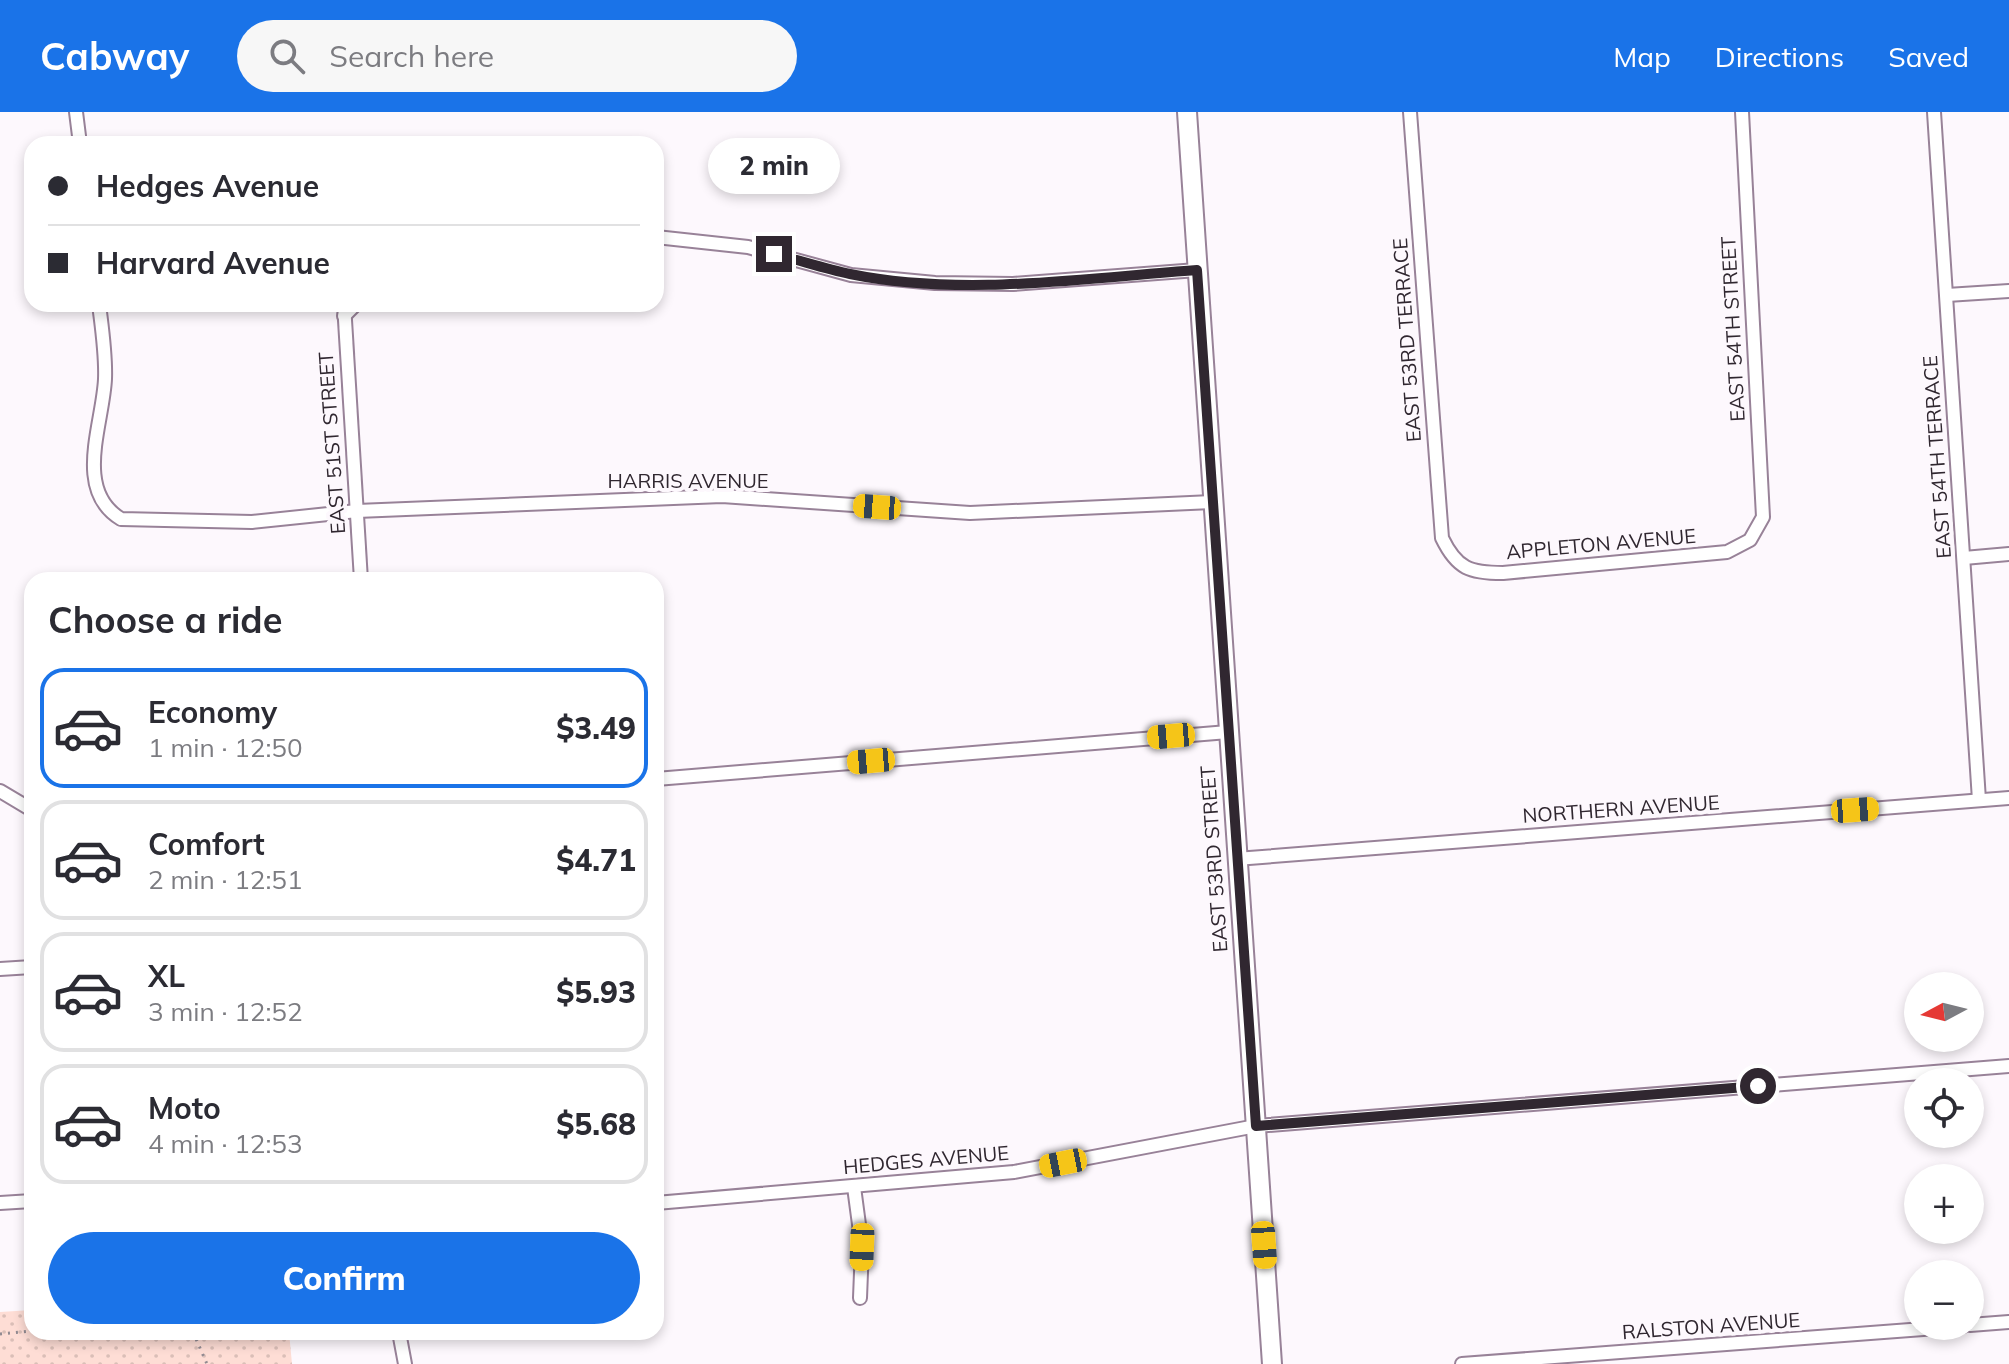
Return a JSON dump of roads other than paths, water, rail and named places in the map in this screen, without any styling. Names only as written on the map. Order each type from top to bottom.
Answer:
[{"type":"street","points":[[76,112],[79,136]]},
{"type":"street","name":"EAST 53RD STREET","points":[[1187,112],[1272,1364]]},
{"type":"street","name":"EAST 53RD TERRACE","points":[[1410,112],[1442,538],[1455,562]]},
{"type":"street","name":"EAST 54TH STREET","points":[[1742,112],[1763,517],[1750,540]]},
{"type":"street","name":"EAST 54TH TERRACE","points":[[1934,112],[1979,800]]},
{"type":"street","points":[[664,238],[748,247],[851,275],[935,283],[1013,284],[1197,270]]},
{"type":"street","points":[[1947,295],[2009,291]]},
{"type":"street","name":"HARRIS AVENUE","points":[[100,312],[105,378],[93,447],[96,484],[108,511],[121,519],[252,522],[357,511],[722,496],[970,513],[1212,502]]},
{"type":"street","name":"EAST 51ST STREET","points":[[344,312],[361,572]]},
{"type":"street","name":"APPLETON AVENUE","points":[[1455,562],[1474,573],[1503,573],[1727,552],[1750,540]]},
{"type":"street","points":[[1964,558],[2009,554]]},
{"type":"street","points":[[664,778],[1228,732]]},
{"type":"street","points":[[0,791],[24,805]]},
{"type":"street","name":"NORTHERN AVENUE","points":[[1236,859],[2009,798]]},
{"type":"street","points":[[0,969],[24,968]]},
{"type":"street","name":"HEDGES AVENUE","points":[[664,1202],[1014,1172],[1256,1126],[2009,1066]]},
{"type":"street","points":[[854,1187],[862,1247],[860,1298]]},
{"type":"street","points":[[0,1203],[24,1202]]},
{"type":"street","points":[[1984,1324],[2009,1322]]},
{"type":"street","name":"RALSTON AVENUE","points":[[1462,1364],[1904,1330]]},
{"type":"street","points":[[400,1340],[405,1364]]}]
